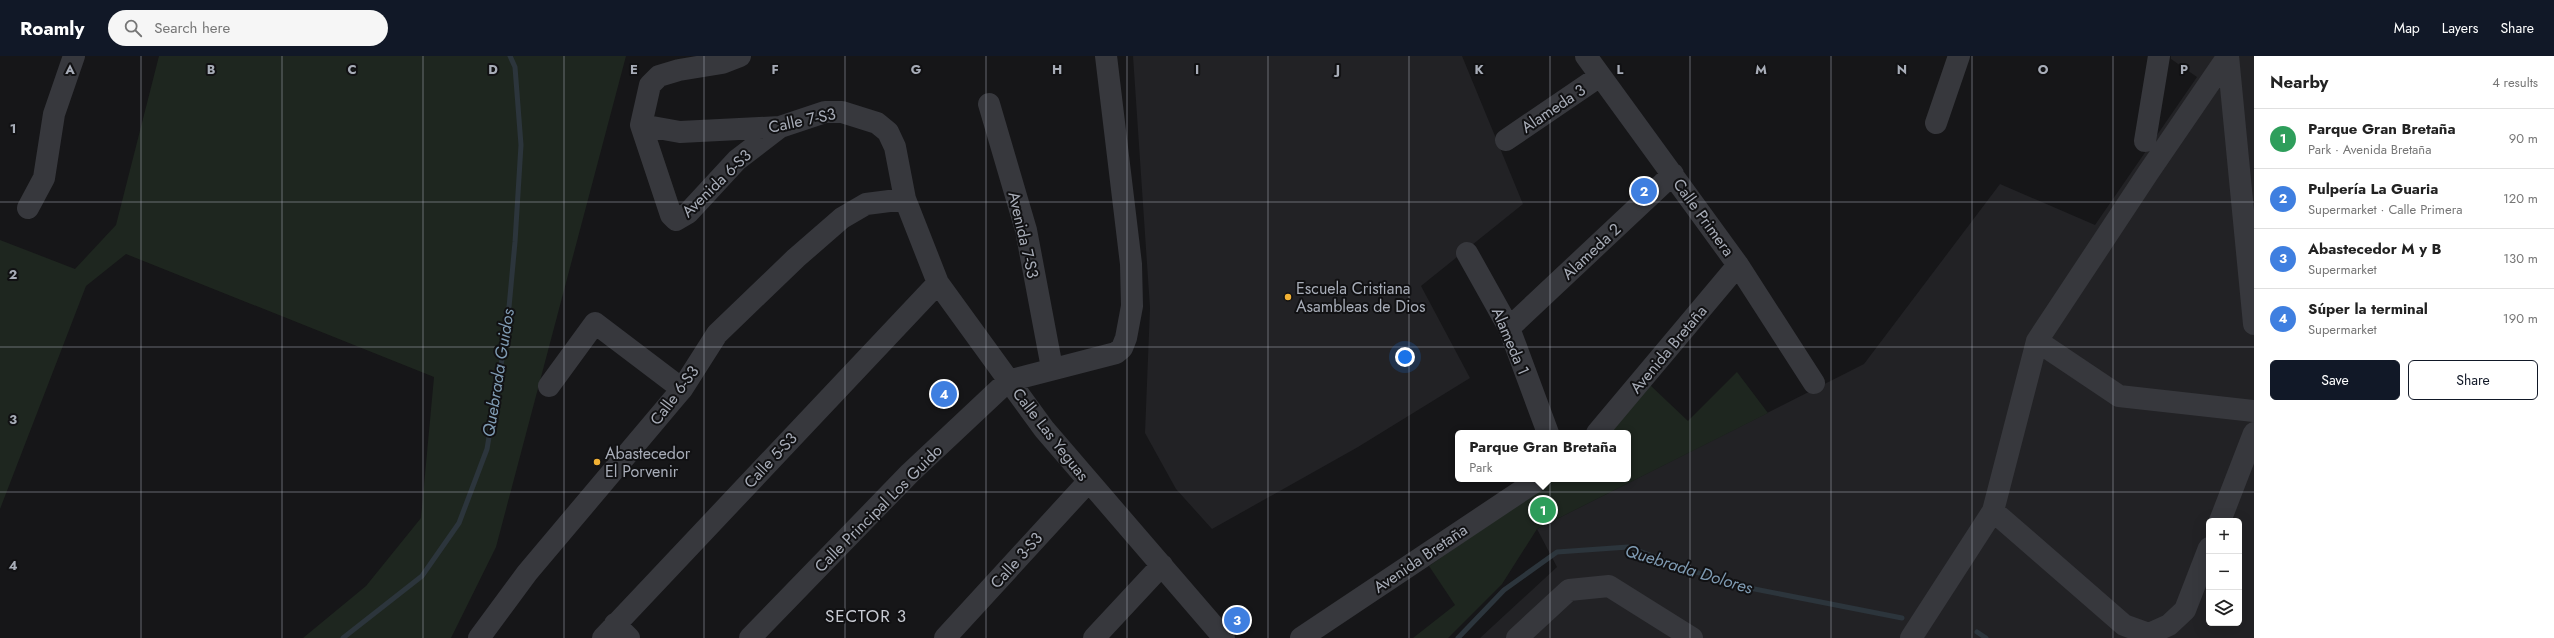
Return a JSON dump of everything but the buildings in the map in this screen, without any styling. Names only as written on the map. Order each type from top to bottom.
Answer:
[{"type":"street","points":[[28,208],[44,178],[54,114],[74,56]]},
{"type":"street","points":[[641,125],[650,85],[659,76],[679,70],[722,63],[740,56]]},
{"type":"street","name":"Calle Las Yeguas","points":[[1106,56],[1131,264],[1132,306],[1126,338],[1122,348],[1116,353],[1052,368],[1008,381],[1044,430],[1224,638]]},
{"type":"street","name":"Calle Primera","points":[[1586,56],[1738,265],[1814,383]]},
{"type":"street","points":[[1936,123],[1959,56]]},
{"type":"street","points":[[2145,141],[2159,56]]},
{"type":"street","points":[[2228,56],[2254,324]]},
{"type":"street","points":[[1911,638],[1993,511],[2037,341],[2148,173],[2228,56]]},
{"type":"street","name":"Alameda 3","points":[[1506,140],[1600,76]]},
{"type":"street","name":"Avenida 7-S3","points":[[989,104],[1026,230],[1052,368]]},
{"type":"street","name":"Calle 7-S3","points":[[641,125],[680,132],[780,127],[825,112],[842,112],[877,123],[888,132],[895,147],[904,199],[938,283],[1008,381]]},
{"type":"street","name":"Avenida 6-S3","points":[[641,125],[671,215],[676,220],[688,213],[737,160],[780,127]]},
{"type":"street","name":"Alameda 2","points":[[1508,328],[1673,174]]},
{"type":"street","name":"Calle 6-S3","points":[[479,638],[527,573],[682,389],[717,334],[796,258],[842,218],[866,204],[904,199]]},
{"type":"street","name":"Alameda 1","points":[[1467,253],[1508,328],[1547,430]]},
{"type":"street","name":"Avenida Bretaña","points":[[1600,430],[1738,265]]},
{"type":"street","name":"Calle 5-S3","points":[[616,633],[938,283]]},
{"type":"street","points":[[549,386],[595,322],[682,389]]},
{"type":"street","points":[[2037,341],[2118,396],[2254,411]]},
{"type":"street","name":"Calle Principal Los Guido","points":[[750,638],[910,473],[1008,381]]},
{"type":"street","points":[[2221,518],[2254,433]]},
{"type":"street","name":"Calle 3-S3","points":[[945,638],[1088,482]]},
{"type":"street","name":"Avenida Bretaña","points":[[1301,638],[1535,482]]},
{"type":"street","points":[[1993,511],[2124,625],[2148,634],[2169,624],[2184,610],[2207,554]]},
{"type":"street","points":[[1094,638],[1162,565]]},
{"type":"street","points":[[1517,638],[1569,590],[1608,586],[1692,638]]},
{"type":"shaded area","points":[[159,56],[626,56],[496,547],[451,638],[303,638],[366,586],[421,518],[434,377],[126,254],[86,286],[0,509],[0,240],[75,269],[116,225]]},
{"type":"shaded area","name":"Escuela Cristiana Asambleas de Dios","points":[[1133,56],[1462,56],[1523,204],[1421,286],[1470,378],[1358,447],[1212,529],[1176,489],[1145,433],[1150,308]]},
{"type":"shaded area","points":[[2171,56],[2254,56],[2254,638],[1480,638],[1557,567],[1537,529],[1864,364],[2000,184],[2095,225],[2197,77],[2171,59]]},
{"type":"shaded area","points":[[1737,372],[1768,413],[1631,482],[1631,430],[1612,430],[1650,385],[1688,421]]},
{"type":"shaded area","points":[[1550,482],[1631,482],[1537,529],[1502,584],[1448,638],[1413,638],[1455,605],[1429,566]]},
{"type":"waterway","name":"Quebrada Guidos","points":[[343,638],[422,576],[459,523],[487,449],[507,329],[515,242],[521,145],[515,67],[510,56]]},
{"type":"waterway","name":"Quebrada Dolores","points":[[1458,638],[1504,590],[1557,552],[1628,547],[1729,584],[1902,618]]},
{"type":"waterway","name":"Quebrada Dolores","points":[[1977,632],[1986,638]]},
{"type":"place","name":"Pulpería La Guaria","points":[[1644,191]]},
{"type":"place","name":"Escuela Cristiana Asambleas de Dios","points":[[1288,297]]},
{"type":"place","name":"Súper la terminal","points":[[944,394]]},
{"type":"place","name":"Abastecedor El Porvenir","points":[[597,462]]},
{"type":"place","name":"Parque Gran Bretaña","points":[[1543,510]]},
{"type":"place","name":"Abastecedor M y B","points":[[1237,620]]},
{"type":"district","name":"SECTOR 3","points":[[866,616]]}]
